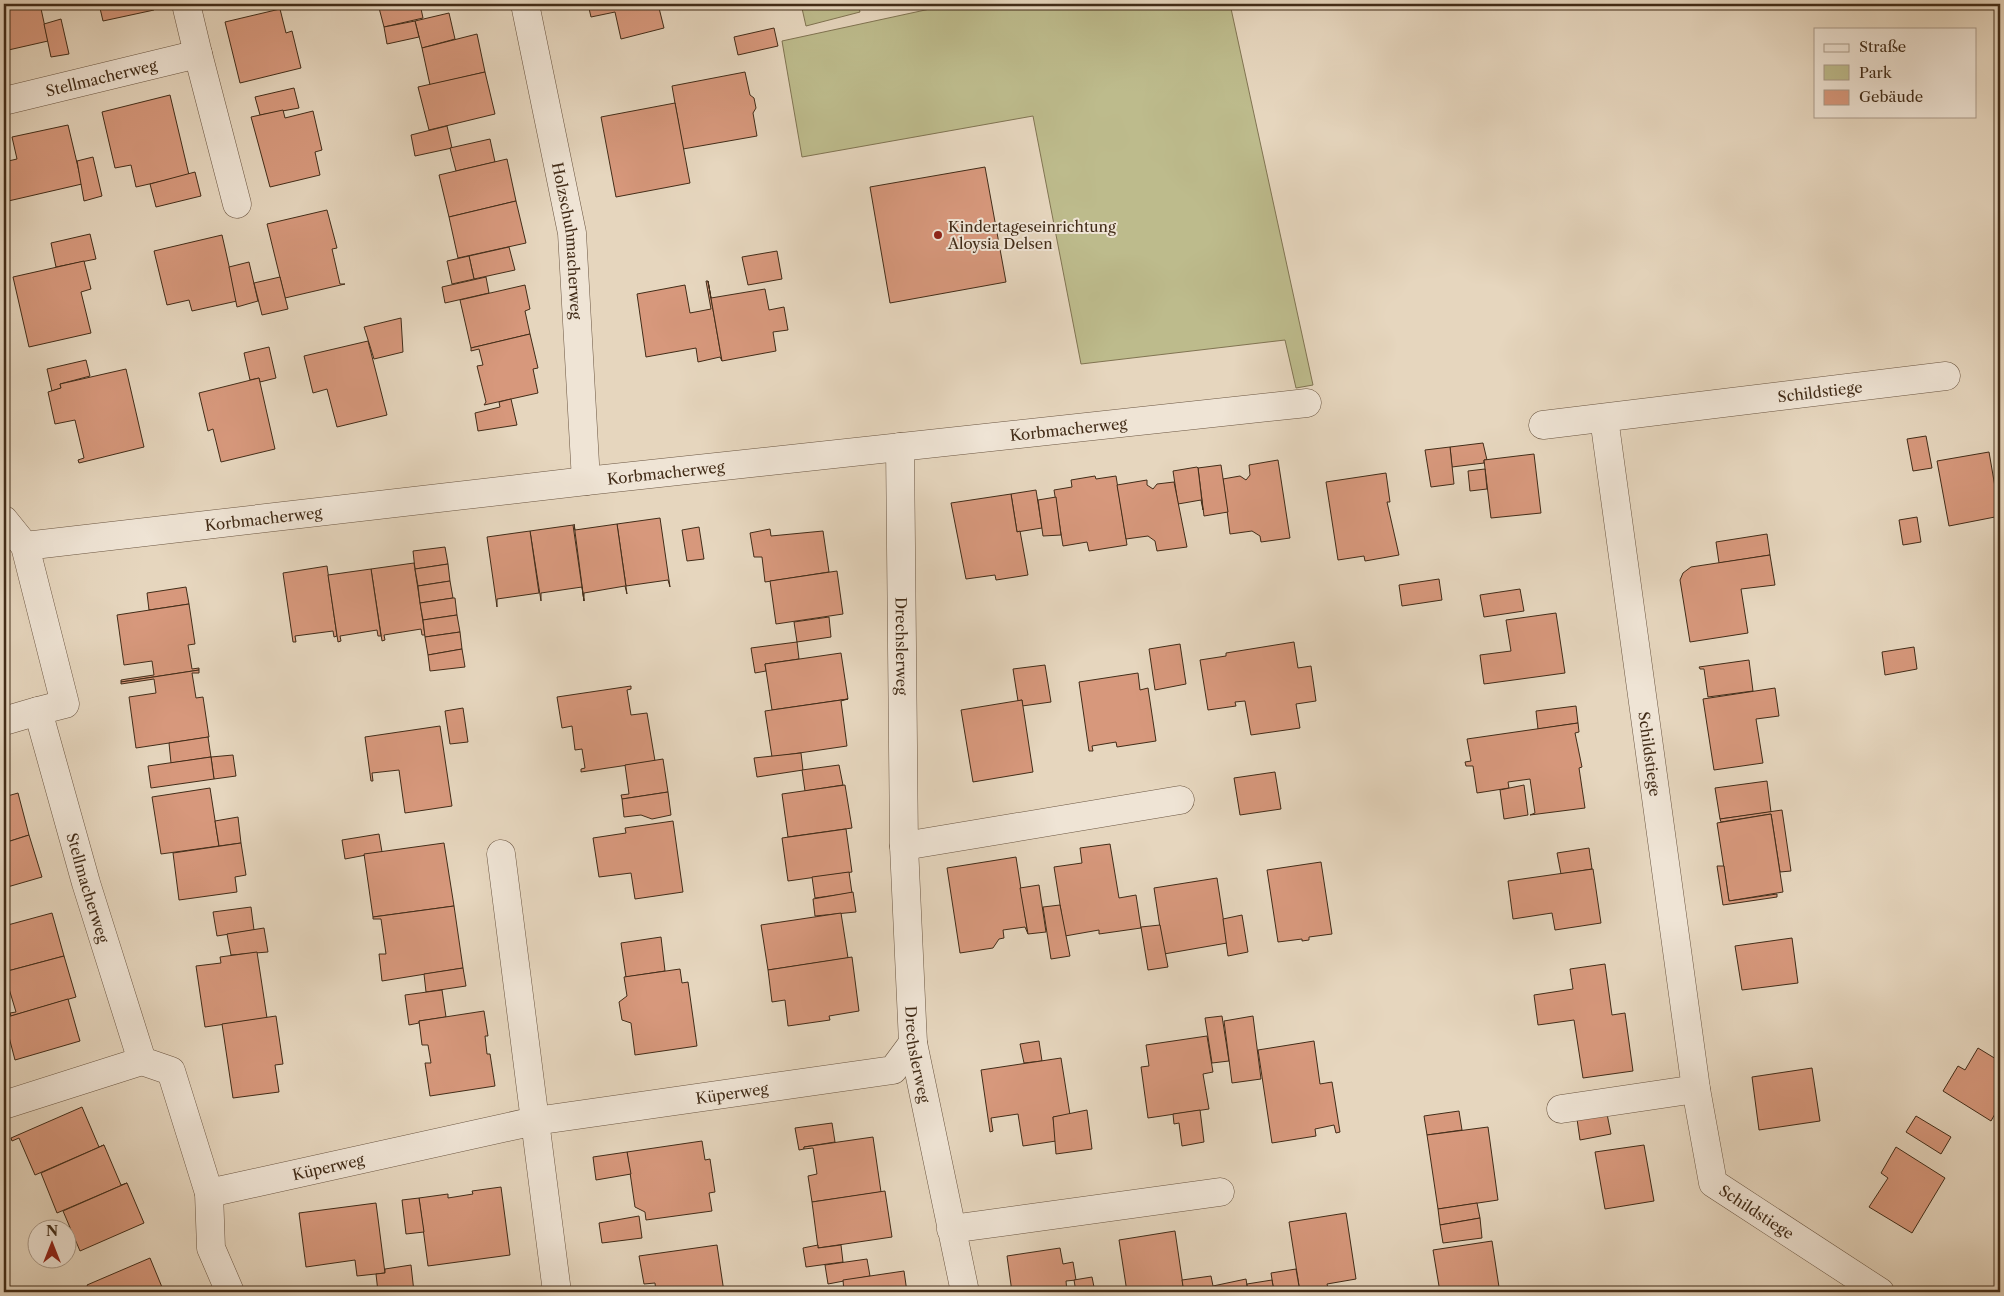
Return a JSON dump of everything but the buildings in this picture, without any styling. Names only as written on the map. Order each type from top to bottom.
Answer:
[{"type":"street","points":[[186,4],[237,204]]},
{"type":"street","name":"Holzschuhmacherweg","points":[[525,4],[572,233],[586,481]]},
{"type":"street","name":"Stellmacherweg","points":[[4,101],[198,54]]},
{"type":"street","name":"Schildstiege","points":[[1543,425],[1946,376]]},
{"type":"street","name":"Korbmacherweg","points":[[25,546],[586,481],[1306,403]]},
{"type":"street","name":"Schildstiege","points":[[1604,418],[1696,1089],[1713,1184],[1880,1292]]},
{"type":"street","name":"Drechslerweg","points":[[900,447],[904,846],[913,1043],[926,1095],[965,1292]]},
{"type":"street","points":[[4,520],[25,546],[65,704],[4,721]]},
{"type":"street","name":"Stellmacherweg","points":[[38,712],[86,883],[142,1061]]},
{"type":"street","points":[[904,846],[1180,800]]},
{"type":"street","points":[[501,854],[557,1292]]},
{"type":"street","name":"Küperweg","points":[[209,1193],[535,1121],[893,1070],[913,1043]]},
{"type":"street","points":[[4,1105],[142,1061],[171,1071],[209,1193],[211,1248],[230,1292]]},
{"type":"street","points":[[1562,1108],[1696,1089]]},
{"type":"street","points":[[951,1229],[1220,1192]]},
{"type":"green space","points":[[801,4],[858,4],[860,12],[806,26]]},
{"type":"green space","points":[[953,4],[1230,4],[1313,385],[1296,388],[1285,340],[1081,364],[1033,116],[802,157],[782,41]]},
{"type":"place","name":"Kindertageseinrichtung Aloysia Delsen","points":[[938,235]]}]
